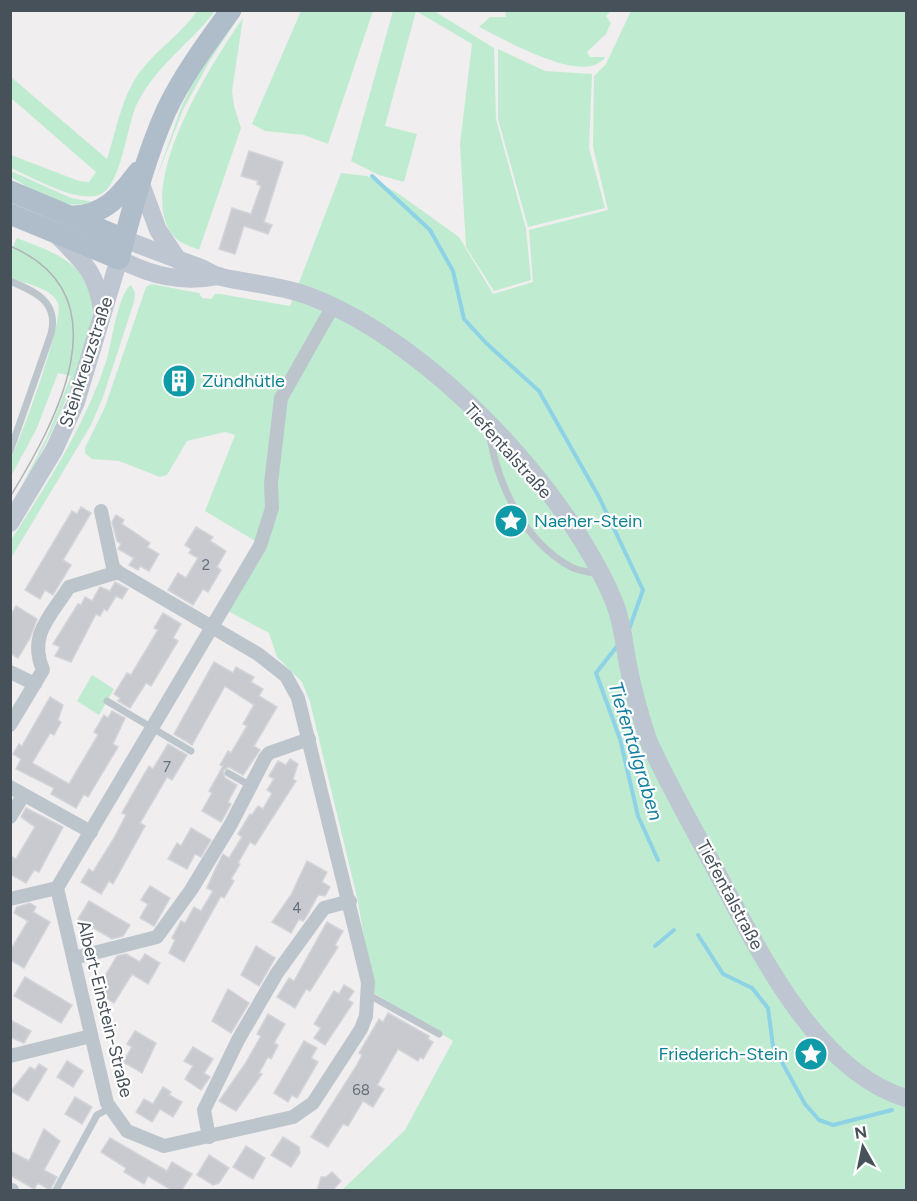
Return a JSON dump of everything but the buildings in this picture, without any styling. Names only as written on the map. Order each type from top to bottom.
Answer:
[{"type":"main road","points":[[10,214],[118,260],[148,157],[177,90],[231,10]]},
{"type":"main road","points":[[73,216],[96,213],[122,195],[148,157]]},
{"type":"main road","points":[[10,191],[124,239]]},
{"type":"street","points":[[141,184],[158,230],[178,260]]},
{"type":"street","points":[[53,231],[90,270],[97,284],[102,316]]},
{"type":"street","name":"Tiefentalstraße","points":[[124,239],[219,276],[286,289],[333,306],[412,354],[488,425],[553,500],[602,576],[614,601],[640,715],[659,765],[765,961],[824,1042],[870,1081],[906,1098]]},
{"type":"street","name":"Tiefentalstraße","points":[[118,260],[179,280],[219,276]]},
{"type":"street","name":"Steinkreuzstraße","points":[[10,523],[66,425],[86,374],[118,260]]},
{"type":"street","points":[[10,899],[57,888],[260,546],[272,508],[271,483],[281,398],[333,306]]},
{"type":"street","points":[[10,725],[43,670],[36,654],[36,640],[69,587],[118,572],[113,567],[101,511]]},
{"type":"street","name":"Albert-Einstein-Straße","points":[[57,888],[110,1108],[127,1131],[164,1146],[293,1117],[313,1103],[361,1029],[366,1016],[369,995],[350,901],[298,698],[286,676],[258,654],[118,572]]},
{"type":"street","points":[[10,672],[35,684]]},
{"type":"street","points":[[74,958],[157,937],[190,890],[269,753],[309,739]]},
{"type":"street","points":[[10,787],[91,832]]},
{"type":"street","points":[[10,817],[23,796]]},
{"type":"street","points":[[209,1137],[204,1110],[238,1040],[277,973],[324,908],[350,901]]},
{"type":"street","points":[[10,1056],[91,1036]]},
{"type":"lane","points":[[10,281],[44,299],[49,304],[53,319],[51,334],[10,451]]},
{"type":"lane","points":[[488,425],[503,488],[543,547],[572,568],[602,576]]},
{"type":"lane","points":[[107,702],[191,752]]},
{"type":"lane","points":[[228,773],[251,786]]},
{"type":"lane","points":[[369,995],[439,1034]]},
{"type":"lane","points":[[56,1191],[97,1114],[110,1108]]},
{"type":"green space","points":[[197,11],[215,11],[152,79],[136,106],[114,179],[101,194],[81,196],[68,193],[11,168],[11,155],[79,181],[89,182],[96,172],[11,98],[11,77],[107,159],[125,100],[136,78]]},
{"type":"green space","points":[[301,11],[373,11],[328,144],[304,135],[265,131],[252,124]]},
{"type":"green space","points":[[393,11],[416,11],[385,126],[417,134],[404,182],[379,175],[351,161]]},
{"type":"green space","points":[[416,11],[434,11],[494,48],[496,119],[526,229],[531,280],[494,291],[466,247],[460,144],[472,44]]},
{"type":"green space","points":[[505,11],[611,11],[606,16],[611,23],[606,34],[587,52],[590,57],[605,57],[595,65],[580,67],[563,64],[525,50],[479,27],[490,17],[506,17]]},
{"type":"green space","points":[[631,11],[906,11],[906,1190],[342,1190],[405,1130],[453,1041],[374,993],[357,897],[310,702],[302,682],[277,657],[269,633],[228,611],[267,548],[205,511],[235,435],[225,432],[187,441],[167,475],[160,477],[119,461],[92,459],[85,453],[85,448],[105,407],[146,287],[151,284],[199,293],[202,298],[211,299],[215,294],[220,294],[290,306],[341,173],[367,176],[399,194],[459,237],[493,294],[533,282],[529,230],[608,210],[593,147],[594,76],[606,64]]},
{"type":"green space","points":[[236,14],[240,15],[209,62],[183,110],[155,182],[181,108],[192,84]]},
{"type":"green space","points":[[243,18],[232,91],[241,128],[199,250],[181,242],[172,234],[163,212],[163,184],[170,154],[182,123],[214,63]]},
{"type":"green space","points":[[498,49],[545,71],[592,74],[589,148],[605,208],[528,227],[498,119]]},
{"type":"green space","points":[[11,171],[71,198],[93,202],[70,204],[50,199],[11,177]]},
{"type":"green space","points":[[17,238],[53,253],[77,270],[86,283],[93,309],[84,348],[61,410],[43,450],[11,507],[47,437],[71,376],[58,373],[36,430],[11,476],[11,458],[41,379],[58,313],[58,303],[50,293],[11,278],[11,251]]},
{"type":"green space","points":[[131,285],[135,293],[134,302],[103,397],[91,425],[11,558],[11,540],[52,476],[87,409],[106,362],[122,299]]},
{"type":"green space","points":[[92,675],[114,689],[99,715],[77,701]]},
{"type":"waterway","name":"Tiefentalgraben","points":[[372,176],[430,230],[453,271],[464,319],[486,343],[539,391],[599,497],[643,590],[628,632]]},
{"type":"waterway","name":"Tiefentalgraben","points":[[618,645],[596,673],[620,739],[638,816],[658,860]]},
{"type":"waterway","name":"Tiefentalgraben","points":[[655,946],[674,930]]},
{"type":"waterway","name":"Tiefentalgraben","points":[[698,935],[723,974],[752,988],[768,1008],[773,1046],[805,1104],[819,1120],[833,1125],[892,1110]]},
{"type":"tram line","points":[[10,246],[45,268],[65,295],[73,327],[71,362],[61,398],[46,433],[10,497]]},
{"type":"place","name":"Zündhütle","points":[[179,381]]},
{"type":"place","name":"Naeher-Stein","points":[[511,521]]},
{"type":"place","name":"Friederich-Stein","points":[[811,1054]]}]
